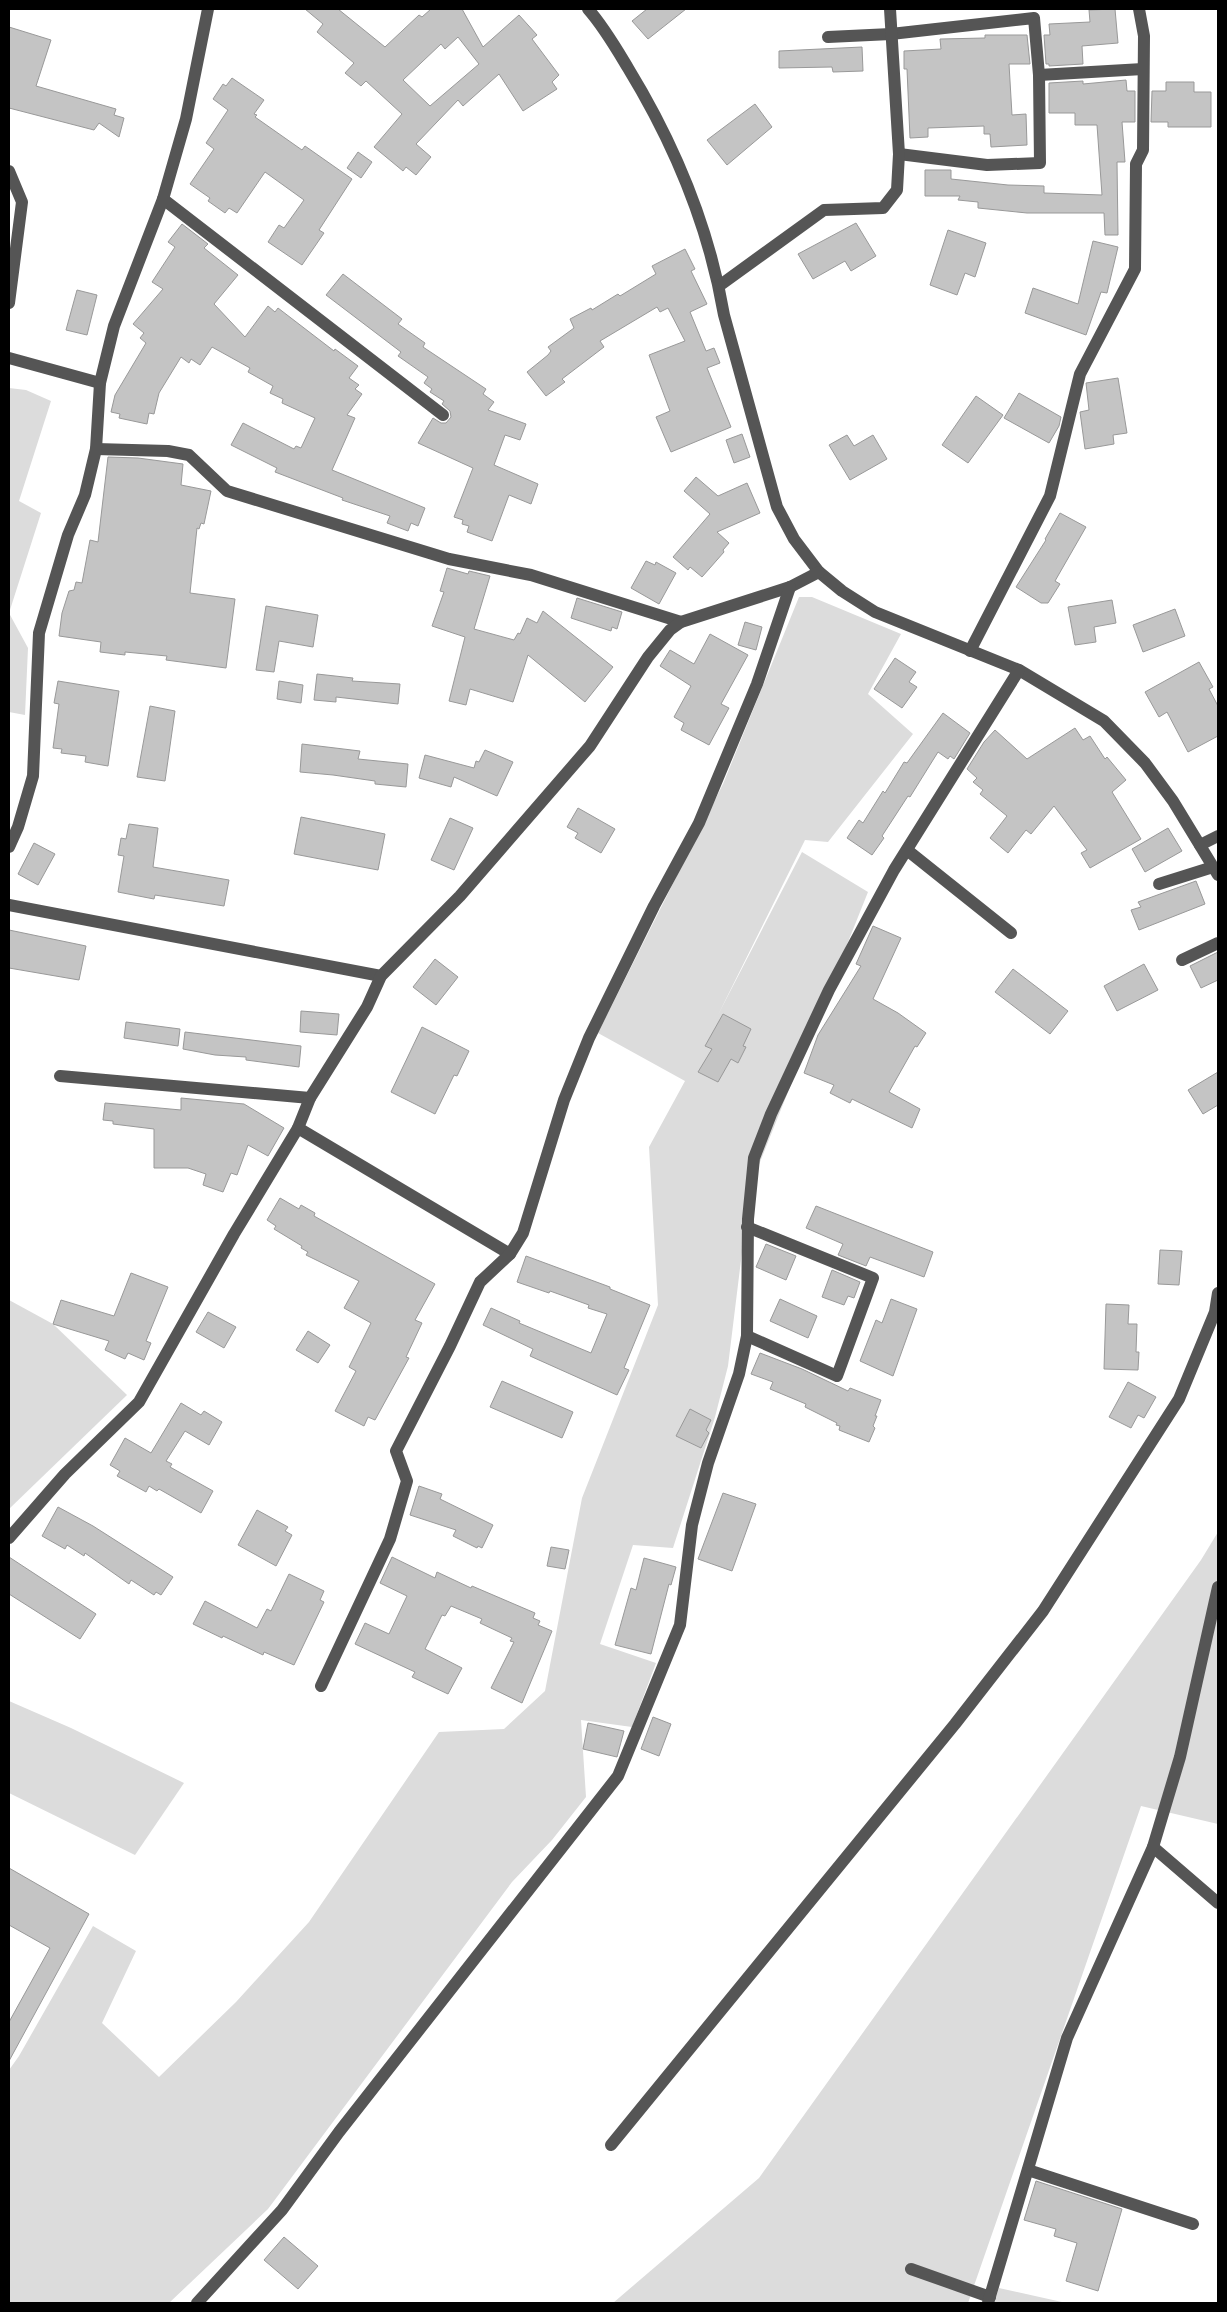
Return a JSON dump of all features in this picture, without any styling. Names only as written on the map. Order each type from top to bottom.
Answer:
[{"type":"street","points":[[9,846],[18,827],[33,776],[39,633],[65,543],[85,495],[96,449],[100,383],[114,326],[163,199],[186,119],[208,9]]},
{"type":"street","points":[[588,9],[601,24],[653,109],[679,163],[703,224],[719,286],[724,315],[777,507],[794,539],[819,572],[842,591],[875,612],[1018,670],[1104,721],[1145,763],[1173,801],[1216,871],[1158,884]]},
{"type":"street","points":[[719,286],[824,210],[883,208],[897,190],[899,154],[890,9]]},
{"type":"street","points":[[970,651],[1050,496],[1080,374],[1136,269],[1136,164],[1143,150],[1144,69],[1144,36],[1139,9]]},
{"type":"street","points":[[828,37],[891,34],[1034,18],[1039,75],[1040,162],[987,165],[899,154]]},
{"type":"street","points":[[1039,75],[1144,69]]},
{"type":"street","points":[[9,171],[22,202],[9,303]]},
{"type":"street","points":[[163,199],[443,415]]},
{"type":"street","points":[[9,358],[100,383]]},
{"type":"street","points":[[96,449],[168,452],[189,455],[228,492],[449,560],[531,575],[681,622]]},
{"type":"street","points":[[9,1538],[65,1474],[139,1402],[234,1234],[298,1128],[310,1098],[368,1007],[381,976],[460,896],[590,746],[648,657],[670,630],[681,622],[790,587],[819,572]]},
{"type":"street","points":[[321,1686],[390,1539],[407,1481],[396,1450],[446,1354],[480,1282],[510,1254],[523,1233],[564,1100],[589,1038],[654,906],[699,822],[757,684],[790,587]]},
{"type":"street","points":[[196,2303],[282,2210],[339,2132],[618,1776],[680,1625],[692,1525],[708,1463],[739,1374],[747,1336],[747,1227],[754,1158],[771,1114],[829,990],[907,850],[1018,670]]},
{"type":"street","points":[[1200,845],[1218,836]]},
{"type":"street","points":[[907,850],[1011,933]]},
{"type":"street","points":[[9,905],[381,976]]},
{"type":"street","points":[[1182,960],[1218,943]]},
{"type":"street","points":[[60,1076],[310,1098]]},
{"type":"street","points":[[298,1128],[510,1254]]},
{"type":"street","points":[[747,1227],[873,1278],[837,1376],[747,1336]]},
{"type":"street","points":[[612,2145],[955,1724],[1043,1611],[1179,1399],[1215,1312],[1218,1293]]},
{"type":"street","points":[[911,2269],[989,2300],[1067,2038],[1153,1847],[1180,1758],[1218,1587]]},
{"type":"street","points":[[1153,1847],[1218,1903]]},
{"type":"street","points":[[1028,2170],[1193,2224]]},
{"type":"shaded area","points":[[9,388],[26,390],[51,401],[19,501],[41,513],[9,613]]},
{"type":"shaded area","points":[[799,597],[812,597],[901,634],[868,694],[913,734],[828,842],[805,840],[718,1015],[802,852],[868,892],[750,1187],[728,1366],[715,1417],[673,1548],[633,1545],[600,1644],[656,1663],[632,1727],[581,1720],[586,1797],[552,1840],[512,1882],[268,2209],[169,2303],[9,2303],[9,2070],[19,2056],[93,1926],[136,1951],[102,2023],[159,2077],[236,2002],[309,1922],[439,1732],[504,1729],[545,1691],[582,1498],[658,1305],[649,1147],[685,1081],[598,1033],[723,784]]},
{"type":"shaded area","points":[[9,613],[28,648],[25,715],[9,712]]},
{"type":"shaded area","points":[[9,1300],[53,1324],[127,1395],[9,1509]]},
{"type":"shaded area","points":[[1218,1532],[1218,1824],[1141,1806],[968,2303],[613,2303],[759,2178],[1201,1560]]},
{"type":"shaded area","points":[[9,1701],[71,1728],[184,1783],[135,1855],[9,1793]]},
{"type":"shaded area","points":[[999,2288],[1062,2302],[1064,2303],[994,2303]]},
{"type":"building","points":[[305,9],[338,9],[385,47],[419,15],[422,17],[431,9],[462,9],[483,47],[519,15],[537,35],[532,39],[559,75],[552,82],[557,89],[523,111],[499,74],[463,106],[458,100],[416,144],[431,157],[416,175],[406,167],[403,171],[374,147],[402,114],[366,81],[361,86],[345,73],[354,63],[317,32],[323,24]],"holes":[[[458,37],[479,64],[430,106],[403,80],[441,44],[445,49]]]},
{"type":"building","points":[[647,9],[686,9],[648,39],[632,21]]},
{"type":"building","points":[[1115,9],[1118,43],[1082,46],[1083,64],[1049,66],[1049,64],[1046,64],[1044,35],[1050,35],[1049,24],[1090,22],[1089,10]]},
{"type":"building","points":[[9,27],[51,40],[36,86],[116,109],[114,115],[124,118],[119,137],[99,123],[94,130],[9,108]]},
{"type":"building","points":[[985,35],[1027,35],[1030,64],[1009,64],[1012,115],[1026,114],[1027,145],[991,147],[990,134],[984,134],[984,126],[928,128],[928,137],[910,138],[907,69],[904,69],[904,51],[941,49],[940,39],[985,38]]},
{"type":"building","points":[[862,47],[863,71],[833,72],[832,67],[779,68],[779,51]]},
{"type":"building","points":[[232,78],[264,100],[254,114],[257,115],[255,117],[302,150],[305,146],[352,179],[319,230],[324,233],[302,265],[268,242],[279,225],[284,228],[304,200],[265,172],[237,213],[229,208],[225,213],[208,201],[210,198],[190,184],[214,149],[206,143],[228,110],[213,99],[223,84],[226,86]]},
{"type":"building","points":[[1126,80],[1127,91],[1135,91],[1135,122],[1122,122],[1125,162],[1117,162],[1118,235],[1105,235],[1104,213],[1027,213],[978,208],[978,202],[958,200],[960,196],[925,196],[925,170],[951,170],[951,179],[1008,185],[1044,186],[1044,193],[1102,195],[1097,125],[1075,125],[1075,113],[1049,113],[1049,83],[1083,81],[1083,84]]},
{"type":"building","points":[[1166,82],[1194,82],[1194,92],[1211,92],[1211,127],[1168,127],[1168,122],[1151,122],[1152,91],[1166,91]]},
{"type":"building","points":[[755,104],[772,127],[727,165],[707,140]]},
{"type":"building","points":[[358,152],[372,162],[361,178],[347,168]]},
{"type":"building","points":[[856,223],[876,256],[851,271],[845,261],[813,279],[798,254]]},
{"type":"building","points":[[182,224],[208,244],[204,248],[238,275],[214,304],[245,337],[268,306],[275,312],[278,308],[334,351],[335,349],[358,366],[349,378],[359,385],[355,389],[362,394],[347,415],[355,418],[332,470],[425,508],[418,526],[411,523],[408,531],[387,523],[390,516],[342,500],[343,498],[275,472],[277,468],[231,445],[243,423],[294,449],[296,446],[301,448],[315,418],[282,403],[283,399],[270,393],[273,386],[248,372],[250,368],[212,347],[200,365],[191,359],[189,363],[181,357],[159,393],[154,414],[149,413],[147,424],[119,418],[120,414],[111,412],[115,395],[146,343],[140,338],[144,333],[133,324],[163,289],[152,282],[175,247],[168,242]]},
{"type":"building","points":[[948,230],[986,243],[975,277],[965,273],[957,295],[930,285]]},
{"type":"building","points":[[1093,241],[1118,247],[1107,293],[1101,292],[1086,335],[1025,313],[1033,288],[1078,304]]},
{"type":"building","points":[[685,249],[695,269],[691,271],[707,304],[690,312],[706,351],[714,348],[720,363],[707,368],[731,427],[671,452],[656,417],[670,411],[649,355],[685,341],[668,308],[660,312],[657,307],[600,341],[604,347],[562,379],[565,382],[546,396],[527,372],[548,355],[551,351],[548,347],[574,328],[570,319],[591,308],[592,310],[618,294],[620,296],[656,274],[652,266]]},
{"type":"building","points":[[343,274],[402,319],[398,324],[425,343],[423,347],[486,389],[483,394],[494,402],[488,410],[526,424],[520,440],[505,435],[494,465],[538,484],[531,504],[509,495],[492,541],[467,532],[469,526],[462,524],[463,520],[454,517],[473,468],[418,443],[433,418],[441,423],[446,423],[451,417],[450,411],[442,404],[444,401],[430,392],[432,389],[424,383],[428,377],[398,356],[401,352],[326,295]]},
{"type":"building","points":[[77,290],[97,295],[87,335],[66,330]]},
{"type":"building","points":[[1118,378],[1127,433],[1113,435],[1114,444],[1085,449],[1080,412],[1089,410],[1086,383]]},
{"type":"building","points":[[1019,393],[1061,417],[1059,426],[1049,443],[1004,418]]},
{"type":"building","points":[[976,396],[1003,415],[968,463],[942,445]]},
{"type":"building","points":[[742,434],[750,457],[734,463],[726,440]]},
{"type":"building","points":[[847,435],[854,446],[873,435],[887,459],[850,480],[829,445]]},
{"type":"building","points":[[108,457],[138,458],[183,464],[181,485],[211,491],[204,524],[201,523],[199,529],[197,528],[190,593],[235,599],[226,668],[166,660],[167,656],[125,652],[125,655],[100,652],[101,642],[59,636],[62,613],[69,591],[74,590],[76,582],[82,583],[90,540],[98,542]]},
{"type":"building","points":[[696,477],[718,496],[747,483],[760,513],[717,532],[729,543],[723,550],[724,552],[702,577],[690,567],[688,570],[673,557],[710,514],[684,491]]},
{"type":"building","points":[[1060,513],[1086,527],[1055,581],[1060,584],[1048,603],[1041,603],[1016,587],[1046,540]]},
{"type":"building","points":[[646,561],[655,565],[656,562],[676,573],[659,604],[631,588]]},
{"type":"building","points":[[447,568],[468,574],[469,571],[490,576],[474,629],[514,640],[518,633],[520,634],[527,618],[537,623],[543,611],[613,667],[585,702],[528,655],[513,702],[470,689],[466,705],[449,701],[465,637],[432,626],[444,592],[440,591]]},
{"type":"building","points":[[577,598],[622,612],[617,629],[612,627],[611,631],[571,618]]},
{"type":"building","points":[[1112,600],[1116,623],[1094,627],[1096,642],[1075,645],[1068,607]]},
{"type":"building","points":[[266,606],[318,615],[313,647],[279,641],[274,672],[256,670]]},
{"type":"building","points":[[1175,609],[1185,636],[1143,652],[1133,625]]},
{"type":"building","points":[[745,622],[762,627],[756,650],[738,645]]},
{"type":"building","points":[[710,634],[748,655],[721,704],[729,708],[709,745],[681,730],[684,723],[674,717],[691,686],[660,666],[670,650],[694,664]]},
{"type":"building","points":[[895,658],[916,672],[909,682],[917,687],[902,708],[874,689]]},
{"type":"building","points":[[1199,662],[1213,687],[1209,689],[1218,706],[1218,736],[1188,752],[1167,712],[1159,717],[1145,692]]},
{"type":"building","points":[[317,674],[353,678],[352,681],[400,684],[398,704],[336,697],[336,702],[314,700]]},
{"type":"building","points":[[58,681],[119,691],[108,766],[85,762],[86,756],[61,753],[62,749],[53,748],[59,704],[54,703]]},
{"type":"building","points":[[279,681],[303,685],[301,703],[277,699]]},
{"type":"building","points":[[150,706],[175,711],[165,781],[137,777]]},
{"type":"building","points":[[943,713],[970,733],[954,759],[950,756],[948,759],[938,752],[910,797],[908,796],[882,836],[884,838],[872,855],[847,838],[859,820],[863,823],[883,791],[885,793],[904,762],[907,763]]},
{"type":"building","points":[[1075,728],[1083,740],[1090,736],[1105,759],[1107,757],[1126,780],[1112,792],[1141,839],[1090,868],[1081,853],[1087,850],[1054,806],[1031,834],[1026,830],[1008,853],[990,838],[1007,816],[980,794],[983,790],[973,782],[977,778],[967,769],[984,742],[995,730],[1027,759]]},
{"type":"building","points":[[302,744],[360,751],[358,759],[408,764],[406,787],[375,784],[375,781],[333,775],[300,772]]},
{"type":"building","points":[[485,750],[513,762],[497,796],[454,777],[451,787],[419,778],[425,755],[474,768],[476,761],[479,762]]},
{"type":"building","points":[[578,808],[615,829],[601,853],[575,838],[578,833],[567,827]]},
{"type":"building","points":[[301,817],[385,834],[378,870],[294,854]]},
{"type":"building","points":[[450,818],[473,828],[454,870],[431,860]]},
{"type":"building","points":[[129,824],[158,828],[153,867],[229,880],[224,906],[155,895],[154,899],[118,892],[124,856],[118,855],[121,838],[126,839]]},
{"type":"building","points":[[1168,828],[1182,851],[1145,872],[1132,849]]},
{"type":"building","points":[[34,843],[55,854],[38,885],[18,874]]},
{"type":"building","points":[[1196,881],[1205,904],[1139,930],[1131,910],[1141,907],[1138,902]]},
{"type":"building","points":[[873,926],[901,938],[873,999],[898,1013],[926,1033],[917,1047],[915,1046],[889,1092],[920,1109],[912,1128],[852,1099],[850,1103],[830,1093],[834,1085],[804,1073],[818,1035],[861,966],[856,964]]},
{"type":"building","points":[[9,930],[86,946],[79,980],[9,968]]},
{"type":"building","points":[[1218,952],[1218,980],[1201,988],[1190,966]]},
{"type":"building","points":[[435,959],[458,977],[436,1005],[413,987]]},
{"type":"building","points":[[1144,964],[1158,990],[1117,1011],[1104,986]]},
{"type":"building","points":[[1013,969],[1068,1011],[1050,1034],[995,992]]},
{"type":"building","points":[[301,1011],[339,1014],[337,1035],[300,1032]]},
{"type":"building","points":[[723,1014],[751,1029],[743,1046],[746,1047],[738,1063],[731,1059],[718,1082],[698,1072],[712,1049],[705,1046]]},
{"type":"building","points":[[126,1022],[180,1029],[178,1046],[124,1038]]},
{"type":"building","points":[[422,1027],[469,1051],[457,1076],[454,1075],[435,1114],[391,1092]]},
{"type":"building","points":[[185,1032],[301,1046],[299,1067],[246,1060],[246,1057],[215,1055],[183,1049]]},
{"type":"building","points":[[1218,1072],[1218,1105],[1203,1114],[1188,1090]]},
{"type":"building","points":[[181,1098],[244,1104],[284,1128],[268,1156],[248,1145],[237,1175],[231,1173],[223,1192],[203,1185],[206,1174],[188,1168],[154,1168],[154,1129],[113,1124],[113,1121],[103,1120],[105,1103],[181,1110]]},
{"type":"building","points":[[280,1198],[299,1209],[301,1205],[315,1213],[314,1216],[435,1284],[415,1320],[422,1323],[406,1357],[409,1358],[375,1420],[368,1417],[364,1426],[335,1411],[356,1371],[349,1367],[371,1323],[344,1308],[359,1281],[306,1255],[308,1252],[301,1248],[302,1246],[274,1229],[276,1226],[267,1220]]},
{"type":"building","points":[[816,1206],[933,1252],[924,1277],[870,1257],[866,1266],[838,1255],[843,1244],[806,1228]]},
{"type":"building","points":[[766,1244],[796,1256],[786,1280],[756,1267]]},
{"type":"building","points":[[1160,1250],[1182,1251],[1179,1285],[1158,1284]]},
{"type":"building","points":[[526,1256],[610,1287],[610,1289],[650,1305],[624,1368],[629,1370],[617,1395],[530,1356],[533,1349],[483,1325],[491,1308],[520,1321],[519,1323],[591,1353],[607,1314],[588,1308],[589,1305],[550,1291],[549,1293],[517,1282]]},
{"type":"building","points":[[832,1270],[860,1282],[854,1298],[848,1296],[844,1305],[822,1297]]},
{"type":"building","points":[[131,1273],[168,1287],[146,1341],[151,1343],[144,1360],[128,1353],[125,1359],[105,1350],[109,1341],[53,1324],[61,1300],[114,1316]]},
{"type":"building","points":[[780,1299],[817,1316],[808,1338],[770,1321]]},
{"type":"building","points":[[891,1299],[917,1309],[893,1376],[860,1361],[876,1320],[882,1323]]},
{"type":"building","points":[[1106,1304],[1129,1305],[1128,1324],[1137,1324],[1136,1352],[1139,1352],[1138,1370],[1104,1369]]},
{"type":"building","points":[[208,1312],[236,1327],[224,1348],[196,1332]]},
{"type":"building","points":[[308,1331],[330,1345],[318,1363],[296,1350]]},
{"type":"building","points":[[760,1353],[802,1369],[848,1391],[850,1388],[881,1400],[875,1416],[877,1416],[873,1426],[875,1428],[869,1442],[839,1430],[840,1426],[836,1425],[837,1423],[805,1407],[806,1404],[770,1389],[773,1382],[751,1374]]},
{"type":"building","points":[[502,1381],[573,1412],[562,1438],[490,1407]]},
{"type":"building","points":[[1128,1382],[1156,1397],[1144,1418],[1138,1415],[1131,1428],[1109,1417]]},
{"type":"building","points":[[181,1403],[201,1415],[204,1411],[222,1422],[209,1445],[185,1431],[166,1461],[172,1464],[170,1467],[213,1491],[201,1513],[159,1489],[157,1491],[149,1486],[146,1492],[117,1476],[120,1471],[110,1465],[125,1438],[151,1453]]},
{"type":"building","points":[[690,1409],[711,1420],[706,1430],[709,1433],[701,1448],[676,1436]]},
{"type":"building","points":[[419,1486],[442,1494],[440,1499],[493,1525],[482,1548],[478,1546],[477,1548],[453,1536],[456,1530],[410,1515]]},
{"type":"building","points":[[723,1493],[756,1504],[732,1571],[698,1559]]},
{"type":"building","points":[[58,1507],[93,1526],[173,1577],[161,1595],[156,1592],[154,1595],[131,1580],[129,1584],[85,1553],[84,1556],[67,1545],[65,1549],[42,1536]]},
{"type":"building","points":[[257,1510],[288,1527],[285,1531],[292,1535],[276,1566],[238,1545]]},
{"type":"building","points":[[551,1547],[569,1550],[565,1569],[547,1566]]},
{"type":"building","points":[[9,1557],[96,1614],[80,1639],[9,1594]]},
{"type":"building","points":[[392,1557],[435,1578],[437,1572],[471,1588],[472,1586],[535,1613],[533,1618],[540,1621],[538,1625],[552,1631],[522,1703],[491,1688],[514,1642],[510,1641],[512,1638],[480,1623],[482,1619],[451,1606],[445,1616],[442,1615],[425,1649],[462,1668],[448,1694],[412,1677],[415,1672],[355,1644],[365,1623],[389,1634],[407,1596],[380,1583]]},
{"type":"building","points":[[644,1558],[676,1567],[671,1585],[669,1584],[651,1654],[615,1645],[631,1588],[636,1590]]},
{"type":"building","points":[[289,1574],[324,1591],[320,1600],[324,1602],[294,1665],[264,1652],[263,1655],[193,1624],[205,1601],[257,1628],[267,1609],[271,1611]]},
{"type":"building","points":[[653,1717],[671,1724],[659,1756],[641,1749]]},
{"type":"building","points":[[588,1723],[624,1731],[617,1757],[583,1749]]},
{"type":"building","points":[[9,1868],[89,1914],[9,2061],[9,2022],[50,1948],[9,1925]]},
{"type":"building","points":[[1036,2181],[1122,2209],[1098,2291],[1066,2281],[1077,2243],[1054,2236],[1056,2229],[1024,2220]]},
{"type":"building","points":[[284,2237],[318,2266],[298,2289],[264,2260]]}]
